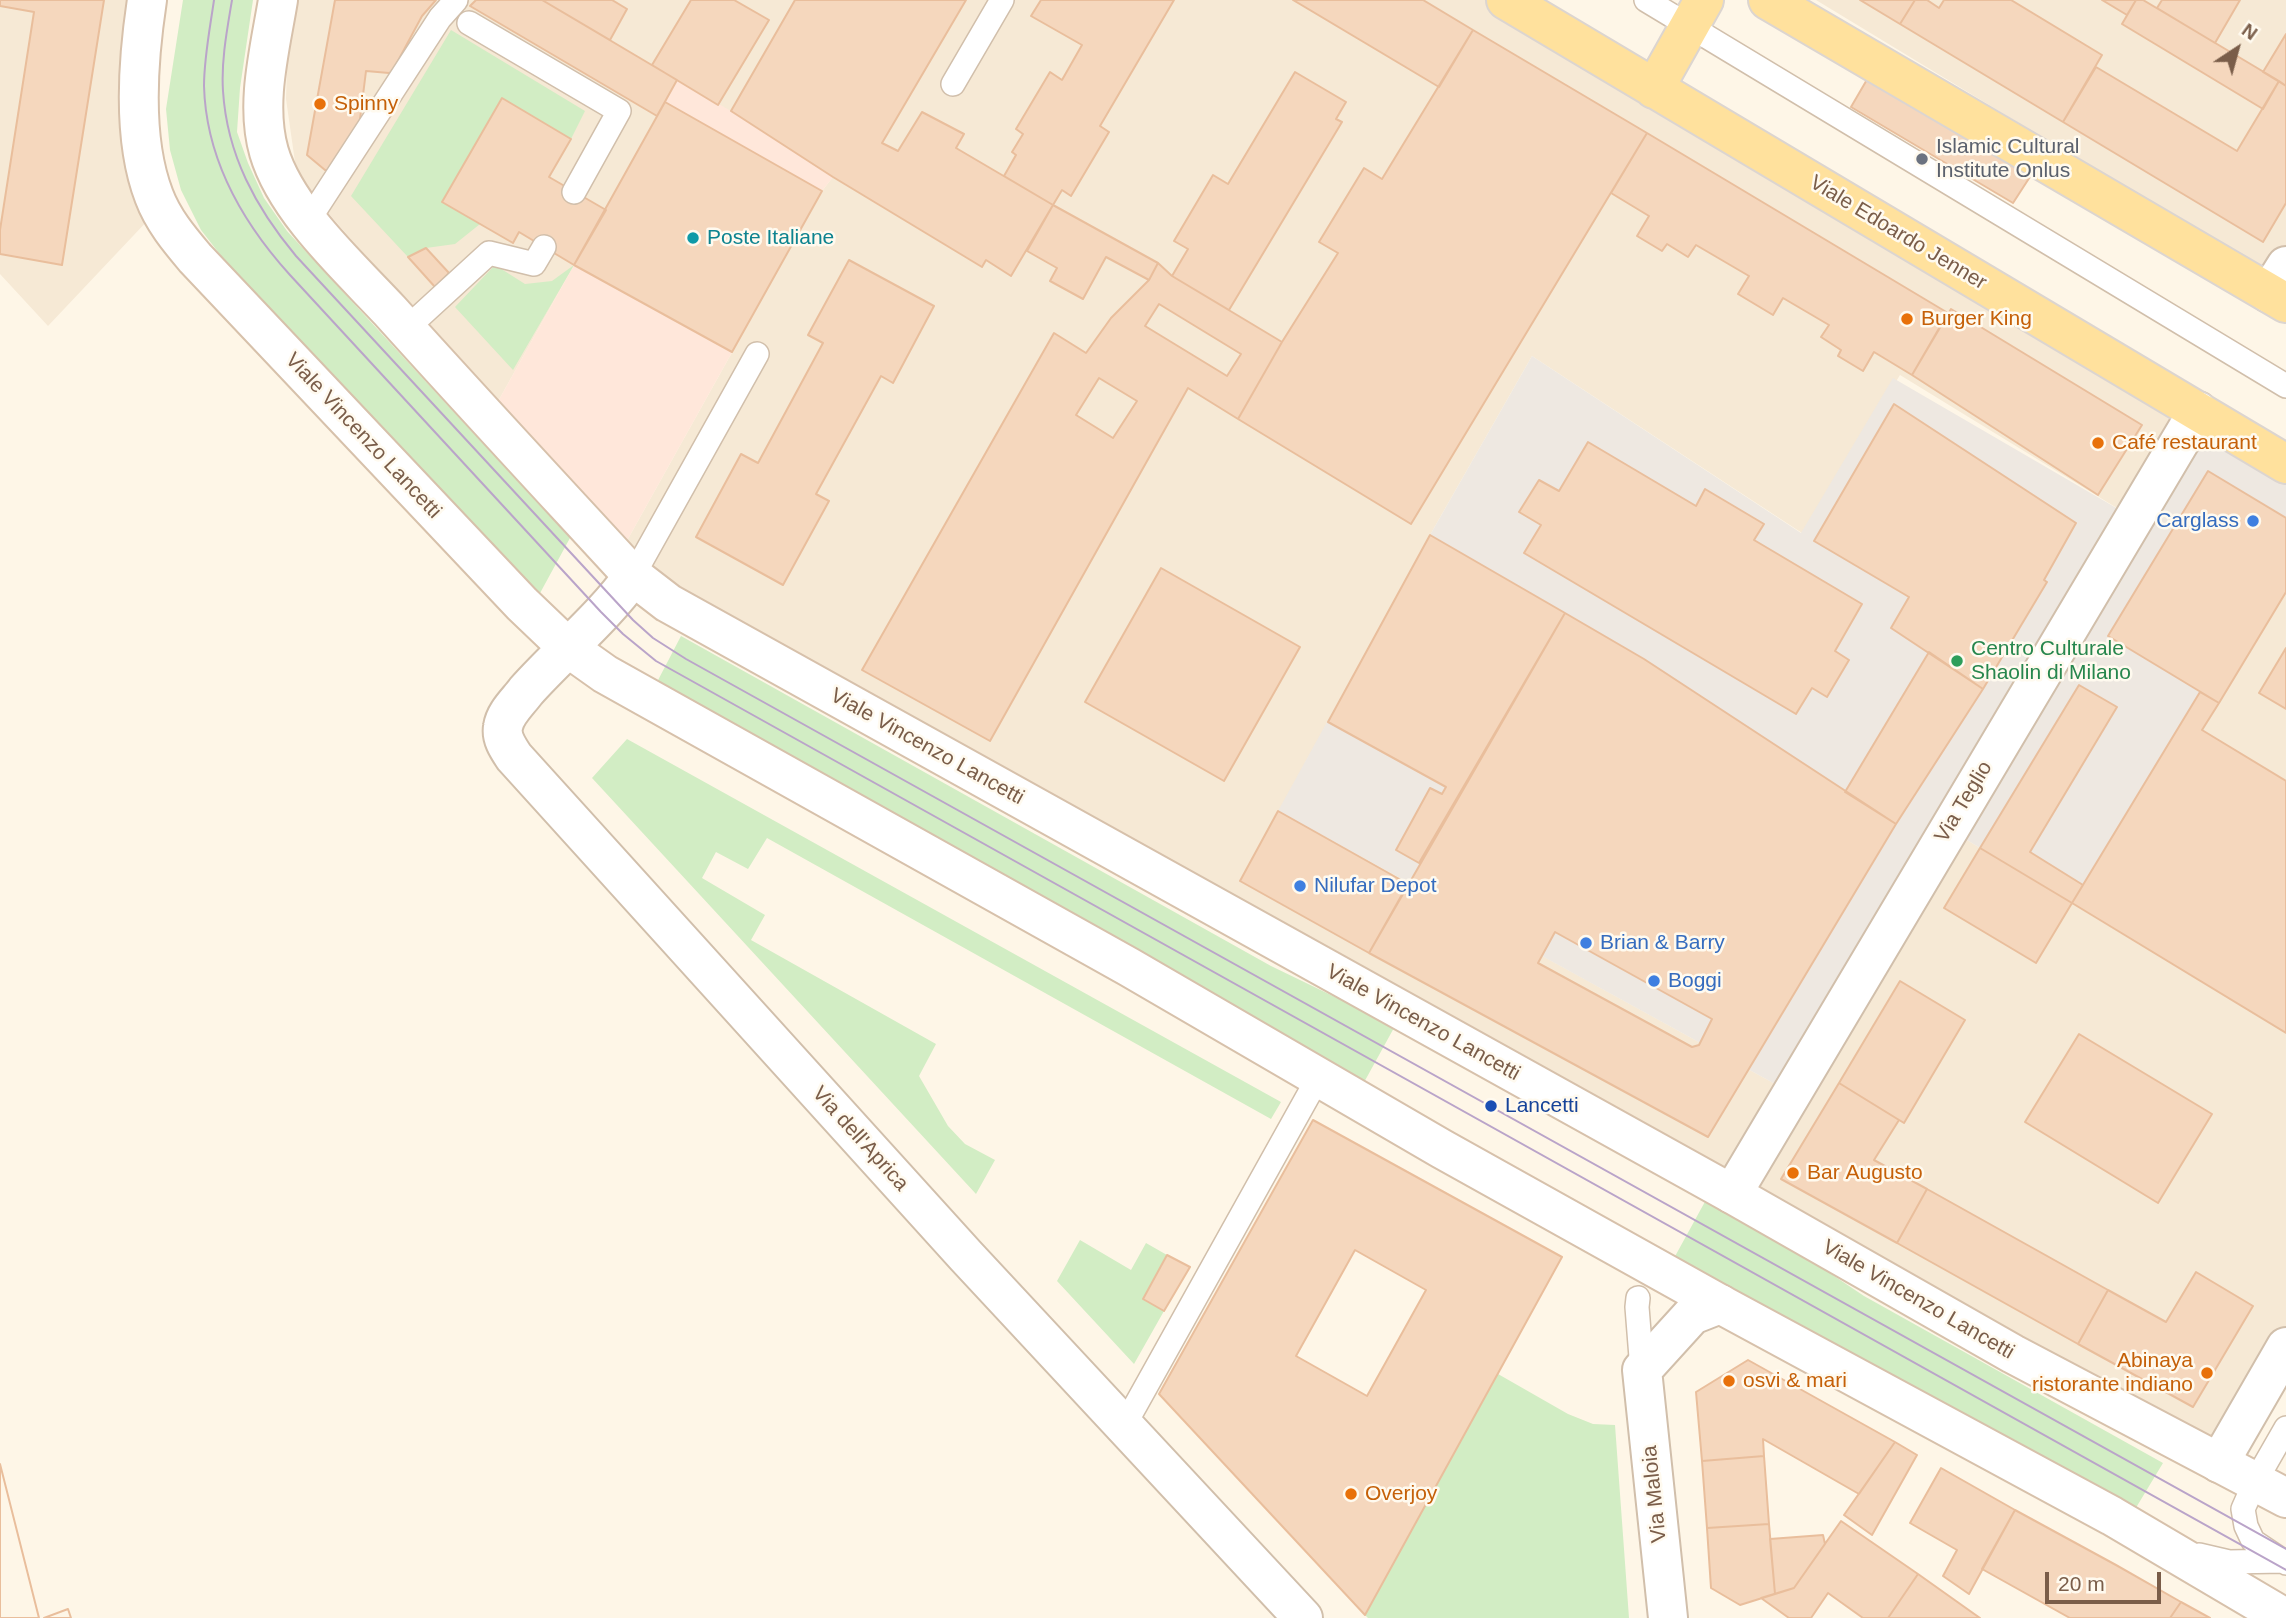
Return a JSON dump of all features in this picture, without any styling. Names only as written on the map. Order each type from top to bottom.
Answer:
[{"type":"main road","name":"Viale Vincenzo Lancetti","points":[[147,0],[140,71],[142,139],[149,180],[165,219],[195,258],[522,604],[567,647],[605,674],[1129,967],[1318,1078],[1720,1304],[2112,1516],[2286,1618]]},
{"type":"main road","name":"Viale Vincenzo Lancetti","points":[[278,0],[267,72],[264,129],[269,152],[279,176],[308,221],[634,576],[668,603],[1732,1194],[2013,1354],[2270,1490]]},
{"type":"main road","name":"Viale Edoardo Jenner","points":[[1506,0],[2286,464]]},
{"type":"main road","points":[[1768,0],[2280,288]]},
{"type":"main road","points":[[1654,89],[1696,13]]},
{"type":"main road","name":"Via Teglio","points":[[1732,1194],[2198,411]]},
{"type":"main road","points":[[567,647],[634,576]]},
{"type":"main road","name":"Via dell'Aprica","points":[[567,647],[510,710],[502,728],[504,741],[514,757],[957,1246],[1303,1618]]},
{"type":"main road","points":[[1642,1370],[1692,1315],[1720,1304]]},
{"type":"main road","points":[[2219,1463],[2286,1347]]},
{"type":"main road","name":"Via Maloia","points":[[1642,1370],[1668,1618]]},
{"type":"lane","points":[[308,221],[440,18],[456,0]]},
{"type":"lane","points":[[953,84],[1002,0]]},
{"type":"lane","points":[[1646,0],[1696,13],[2286,386]]},
{"type":"lane","points":[[469,23],[619,111],[574,192]]},
{"type":"lane","points":[[406,329],[489,254],[534,264],[544,247]]},
{"type":"lane","points":[[634,576],[757,354]]},
{"type":"lane","points":[[1124,1426],[1318,1078]]},
{"type":"lane","name":"Via Maloia","points":[[1638,1298],[1642,1370]]},
{"type":"lane","points":[[2270,1490],[2286,1428]]},
{"type":"lane","name":"Viale Vincenzo Lancetti","points":[[2270,1490],[2243,1509],[2246,1526],[2253,1541],[2284,1562]]},
{"type":"lane","name":"Viale Vincenzo Lancetti","points":[[2162,1545],[2229,1563],[2284,1562]]},
{"type":"shaded area","points":[[0,0],[133,0],[150,218],[48,326],[0,274]]},
{"type":"shaded area","points":[[295,0],[1490,0],[2183,415],[2125,513],[1900,375],[1802,533],[1532,356],[1430,535],[1279,811],[1797,1096],[1957,834],[2286,1033],[2286,1332],[2215,1453],[673,595],[624,546],[822,191],[832,178],[718,105],[657,116],[496,405],[308,190],[295,162],[286,99]]},
{"type":"shaded area","points":[[1816,0],[2286,0],[2286,285]]},
{"type":"shaded area","points":[[677,80],[731,111],[833,177],[822,191],[624,546],[496,405]]},
{"type":"shaded area","points":[[1532,356],[1801,533],[1893,378],[2125,513],[1786,1090],[1278,811]]},
{"type":"shaded area","points":[[2200,421],[2286,474],[2286,592],[2203,730],[2286,781],[2286,1033],[1957,834]]},
{"type":"shaded area","points":[[2286,592],[2286,781],[2202,730]]},
{"type":"green space","points":[[183,0],[253,0],[240,88],[237,132],[264,198],[287,231],[570,538],[539,595],[229,266],[201,230],[181,190],[170,150],[166,109]]},
{"type":"green space","points":[[451,30],[585,111],[571,139],[502,99],[480,224],[455,244],[426,248],[408,257],[351,196]]},
{"type":"green space","points":[[495,265],[525,284],[552,281],[574,265],[513,370],[455,307]]},
{"type":"green space","points":[[681,636],[1271,966],[1395,1026],[1362,1086],[656,684]]},
{"type":"green space","points":[[627,739],[1281,1102],[1271,1119],[767,838],[748,869],[716,852],[702,878],[765,915],[751,940],[936,1044],[919,1076],[948,1126],[965,1144],[995,1160],[976,1194],[592,778]]},
{"type":"green space","points":[[1707,1198],[1767,1231],[1864,1296],[2163,1463],[2134,1511],[1836,1345],[1673,1260]]},
{"type":"green space","points":[[1080,1240],[1131,1270],[1146,1243],[1167,1255],[1143,1299],[1164,1311],[1134,1364],[1057,1281]]},
{"type":"green space","points":[[1498,1374],[1568,1414],[1593,1424],[1615,1425],[1629,1618],[1368,1618],[1365,1615]]},
{"type":"building","points":[[0,0],[104,0],[62,265],[0,254],[0,230],[34,12],[0,6]]},
{"type":"building","points":[[335,0],[436,0],[422,16],[392,72],[366,71],[359,127],[329,170],[325,170],[307,155]]},
{"type":"building","points":[[476,0],[542,0],[677,80],[657,116],[470,6]]},
{"type":"building","points":[[542,0],[612,0],[627,9],[610,40]]},
{"type":"building","points":[[691,0],[734,0],[769,20],[718,105],[652,65]]},
{"type":"building","points":[[795,0],[966,0],[882,143],[898,151],[922,112],[964,134],[956,148],[1053,205],[1011,276],[986,260],[982,267],[833,177],[731,111]]},
{"type":"building","points":[[1041,0],[1174,0],[1100,126],[1109,132],[1071,196],[1062,190],[1053,205],[1004,176],[1016,155],[1012,152],[1023,134],[1016,129],[1050,72],[1062,80],[1082,45],[1031,16]]},
{"type":"building","points":[[1293,0],[1423,0],[1473,30],[1439,87]]},
{"type":"building","points":[[1860,0],[1915,0],[1900,24]]},
{"type":"building","points":[[1915,0],[1927,0],[1939,8],[1944,0],[2011,0],[2102,55],[2063,122],[1900,24]]},
{"type":"building","points":[[2102,0],[2136,0],[2127,15]]},
{"type":"building","points":[[2136,0],[2143,0],[2279,81],[2263,109],[2122,24]]},
{"type":"building","points":[[2162,0],[2240,0],[2215,43],[2157,8]]},
{"type":"building","points":[[1473,30],[1647,133],[1411,524],[1238,419],[1338,253],[1319,242],[1364,168],[1382,179]]},
{"type":"building","points":[[2286,34],[2286,86],[2263,72]]},
{"type":"building","points":[[1886,47],[2050,146],[2013,203],[1851,107]]},
{"type":"building","points":[[2096,67],[2237,151],[2279,81],[2286,86],[2286,203],[2263,242],[2063,122]]},
{"type":"building","points":[[1295,72],[1346,102],[1336,119],[1342,122],[1229,310],[1172,276],[1188,249],[1174,241],[1213,175],[1228,184]]},
{"type":"building","points":[[502,98],[571,139],[549,177],[606,210],[574,265],[519,232],[513,243],[442,202]]},
{"type":"building","name":"Poste Italiane","points":[[665,102],[822,191],[732,352],[574,265]]},
{"type":"building","points":[[1647,133],[1948,313],[1912,375],[1874,352],[1863,371],[1838,356],[1841,350],[1821,337],[1829,325],[1783,298],[1773,315],[1738,294],[1749,276],[1696,245],[1688,257],[1667,244],[1662,251],[1637,236],[1649,216],[1611,193]]},
{"type":"building","points":[[1053,205],[1158,263],[1149,280],[1106,257],[1083,299],[1050,281],[1057,268],[1027,251]]},
{"type":"building","points":[[426,248],[449,273],[435,287],[408,257]]},
{"type":"building","points":[[849,260],[934,306],[893,383],[881,376],[816,494],[829,501],[783,585],[696,537],[741,454],[758,463],[823,343],[808,335]]},
{"type":"building","points":[[1158,263],[1172,276],[1282,342],[1238,419],[1188,388],[990,741],[862,670],[1054,333],[1086,353],[1111,318],[1149,280]],"holes":[[[1159,304],[1241,354],[1227,376],[1145,326]],[[1099,378],[1137,401],[1113,438],[1076,415]]]},
{"type":"building","points":[[1951,309],[2142,425],[2098,495],[1912,375]]},
{"type":"building","points":[[1894,404],[2076,523],[2044,580],[2047,582],[1983,689],[1891,628],[1909,597],[1814,541]]},
{"type":"building","points":[[1588,442],[1696,506],[1705,489],[1764,524],[1754,540],[1862,604],[1835,651],[1849,660],[1827,697],[1812,688],[1796,714],[1524,553],[1541,525],[1519,512],[1539,480],[1559,491]]},
{"type":"building","points":[[2208,471],[2286,518],[2286,592],[2219,703],[2108,636]]},
{"type":"building","points":[[1430,535],[1565,613],[1419,863],[1396,850],[1430,788],[1442,794],[1446,787],[1328,722]]},
{"type":"building","points":[[1161,568],[1300,647],[1224,781],[1085,702]]},
{"type":"building","points":[[1565,613],[1644,659],[1896,824],[1708,1137],[1369,953]],"holes":[[[1555,932],[1712,1019],[1699,1045],[1692,1047],[1538,963]]]},
{"type":"building","points":[[2286,648],[2286,709],[2259,693]]},
{"type":"building","points":[[1929,652],[1983,689],[1896,824],[1845,792]]},
{"type":"building","points":[[2079,685],[2117,707],[2030,852],[2083,885],[2072,903],[1980,848]]},
{"type":"building","points":[[2200,692],[2219,703],[2202,730],[2286,781],[2286,1033],[2072,903]]},
{"type":"building","points":[[1278,811],[1408,884],[1369,953],[1240,881]]},
{"type":"building","points":[[1980,848],[2072,903],[2036,963],[1944,908]]},
{"type":"building","points":[[1900,981],[1965,1020],[1904,1123],[1839,1083]]},
{"type":"building","points":[[2079,1034],[2212,1114],[2158,1203],[2025,1122]]},
{"type":"building","points":[[1839,1083],[1899,1120],[1874,1160],[1927,1189],[1897,1243],[1781,1179]]},
{"type":"building","points":[[1313,1120],[1562,1257],[1365,1615],[1159,1394]],"holes":[[[1355,1250],[1426,1290],[1367,1396],[1296,1356]]]},
{"type":"building","points":[[1927,1189],[2108,1290],[2078,1344],[1897,1243]]},
{"type":"building","points":[[1167,1255],[1190,1267],[1164,1311],[1143,1299]]},
{"type":"building","points":[[2196,1272],[2253,1306],[2193,1407],[2078,1344],[2108,1290],[2166,1322]]},
{"type":"building","points":[[1748,1360],[1895,1442],[1859,1494],[1763,1439],[1764,1456],[1702,1461],[1696,1392]]},
{"type":"building","points":[[1895,1442],[1917,1455],[1872,1535],[1844,1515]]},
{"type":"building","points":[[1764,1456],[1769,1524],[1707,1528],[1702,1461]]},
{"type":"building","points":[[0,1464],[39,1618],[0,1618]]},
{"type":"building","points":[[0,1464],[39,1618],[0,1618]]},
{"type":"building","points":[[1941,1468],[2015,1510],[1969,1594],[1943,1576],[1957,1550],[1910,1523]]},
{"type":"building","points":[[2015,1510],[2181,1602],[2170,1618],[2070,1618],[1982,1569]]},
{"type":"building","points":[[1841,1521],[1918,1574],[1888,1618],[1863,1618],[1828,1593],[1811,1618],[1789,1618],[1761,1598],[1794,1588]]},
{"type":"building","points":[[1769,1524],[1775,1594],[1740,1605],[1711,1588],[1707,1528]]},
{"type":"building","points":[[1823,1535],[1825,1544],[1794,1588],[1775,1594],[1770,1539]]},
{"type":"building","points":[[1918,1574],[1980,1618],[1888,1618]]},
{"type":"building","points":[[2181,1602],[2210,1618],[2170,1618]]},
{"type":"building","points":[[68,1609],[71,1618],[44,1618]]},
{"type":"building","points":[[68,1609],[71,1618],[44,1618]]},
{"type":"tram line","points":[[214,0],[204,75],[206,113],[219,164],[242,211],[290,275],[601,612],[656,661],[2286,1570]]},
{"type":"tram line","points":[[232,0],[223,68],[226,114],[237,159],[268,219],[296,256],[633,620],[653,638],[686,659],[2286,1549]]},
{"type":"place","name":"Spinny","points":[[320,104]]},
{"type":"place","name":"Islamic Cultural Institute Onlus","points":[[1922,159]]},
{"type":"place","name":"Poste Italiane","points":[[693,238]]},
{"type":"place","name":"Burger King","points":[[1907,319]]},
{"type":"place","name":"Café restaurant","points":[[2098,443]]},
{"type":"place","name":"Carglass","points":[[2253,521]]},
{"type":"place","name":"Centro Culturale Shaolin di Milano","points":[[1957,661]]},
{"type":"place","name":"Nilufar Depot","points":[[1300,886]]},
{"type":"place","name":"Brian & Barry","points":[[1586,943]]},
{"type":"place","name":"Boggi","points":[[1654,981]]},
{"type":"place","name":"Lancetti","points":[[1491,1106]]},
{"type":"place","name":"Bar Augusto","points":[[1793,1173]]},
{"type":"place","name":"Abinaya ristorante indiano","points":[[2207,1373]]},
{"type":"place","name":"osvi & mari","points":[[1729,1381]]},
{"type":"place","name":"Overjoy","points":[[1351,1494]]}]
